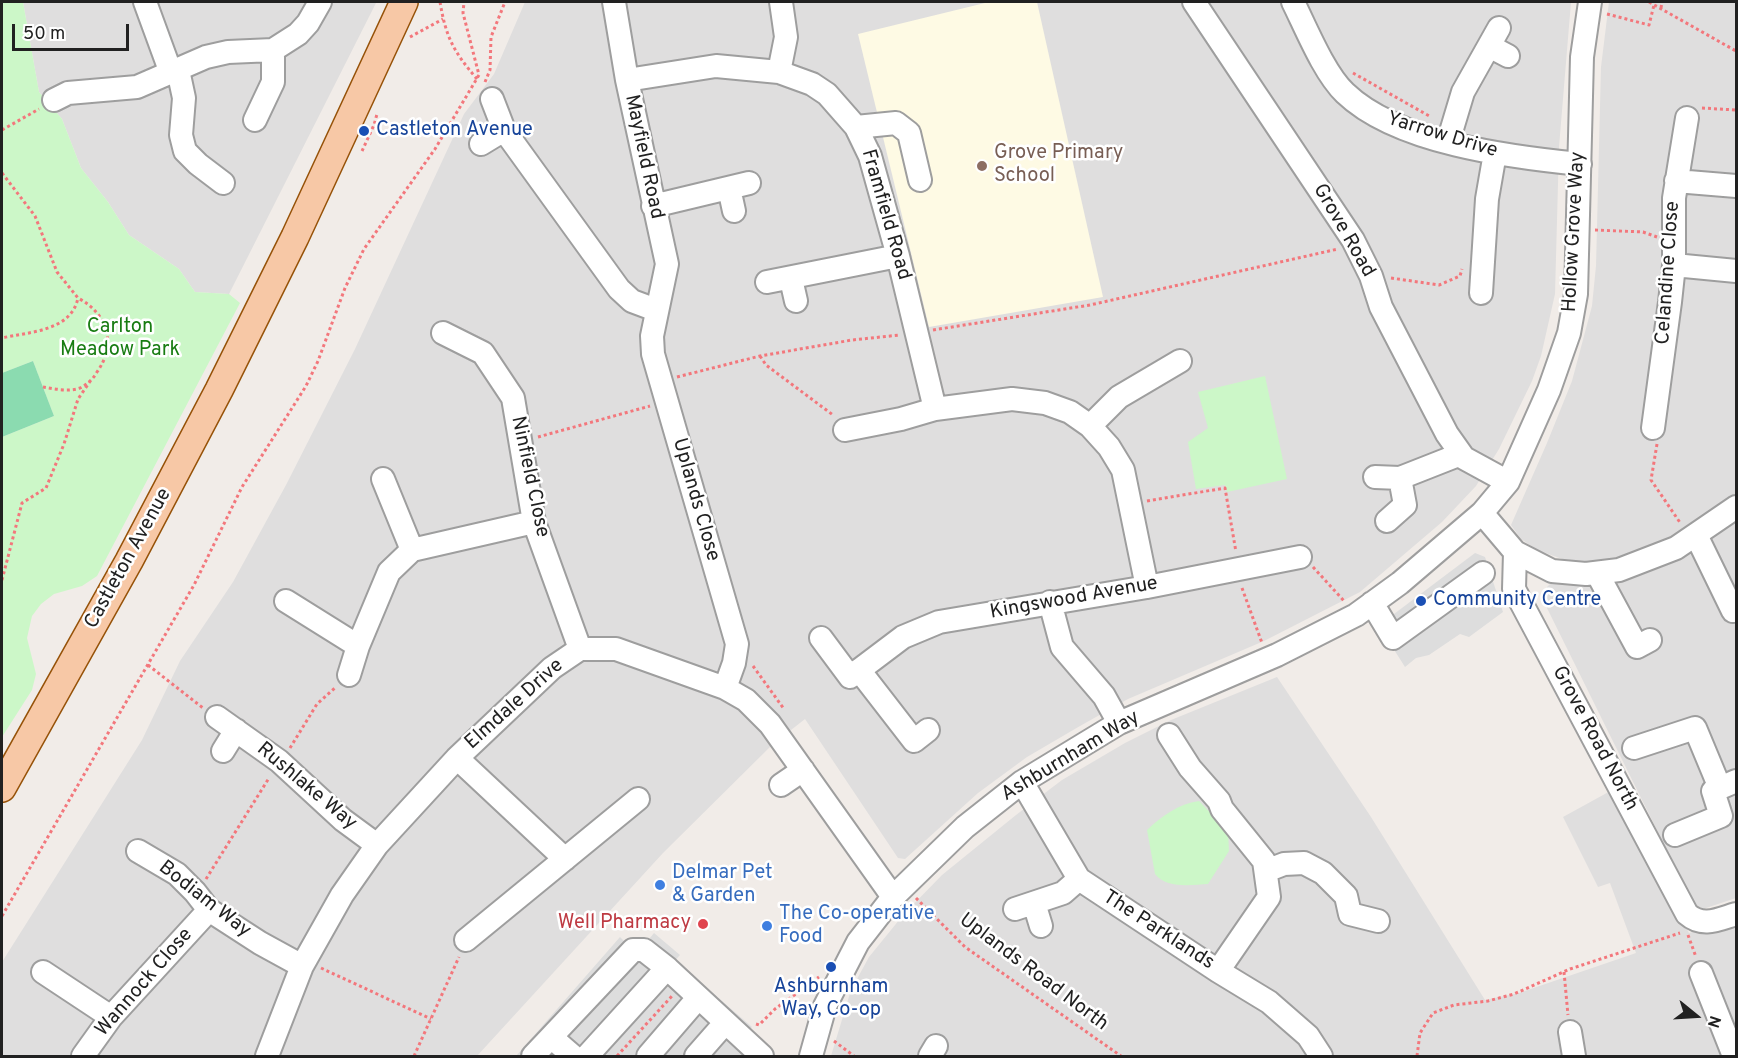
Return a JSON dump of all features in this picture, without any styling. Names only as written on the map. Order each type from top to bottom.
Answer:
[{"type":"main road","name":"Castleton Avenue","points":[[2,788],[129,561],[224,380],[295,237],[404,2]]},
{"type":"street","points":[[145,2],[184,98],[181,135],[185,151],[198,164],[223,182]]},
{"type":"street","points":[[54,100],[68,93],[137,87],[206,57],[228,52],[273,50],[298,34],[308,23],[320,2]]},
{"type":"street","name":"Mayfield Road","points":[[614,2],[627,80],[667,264],[664,286],[656,310]]},
{"type":"street","points":[[778,72],[786,37],[781,2]]},
{"type":"street","name":"Grove Road","points":[[1194,2],[1356,246],[1371,276],[1381,307],[1447,434],[1464,458],[1509,482]]},
{"type":"street","name":"Yarrow Drive","points":[[1293,2],[1328,69],[1344,93],[1374,115],[1402,128],[1450,135],[1495,153],[1580,164]]},
{"type":"street","name":"Hollow Grove Way","points":[[1482,513],[1509,482],[1548,390],[1569,333],[1575,294],[1582,57],[1599,8]]},
{"type":"street","points":[[1450,135],[1463,92],[1499,43]]},
{"type":"street","points":[[255,120],[273,82],[273,50]]},
{"type":"street","name":"Framfield Road","points":[[627,80],[716,66],[778,72],[813,84],[827,94],[856,127],[879,182],[935,409]]},
{"type":"street","points":[[487,92],[504,130],[620,289],[632,301],[656,310]]},
{"type":"street","name":"Celandine Close","points":[[1653,428],[1674,265],[1674,198],[1687,118]]},
{"type":"street","points":[[856,127],[896,123],[909,134],[920,180]]},
{"type":"street","points":[[481,144],[504,130]]},
{"type":"street","points":[[1475,278],[1495,153]]},
{"type":"street","points":[[1676,181],[1737,186]]},
{"type":"street","points":[[653,206],[739,185],[734,212]]},
{"type":"street","points":[[768,282],[898,256]]},
{"type":"street","points":[[1674,265],[1737,271]]},
{"type":"street","points":[[791,279],[796,301]]},
{"type":"street","name":"Uplands Close","points":[[656,310],[652,336],[653,354],[737,644],[734,663],[725,688]]},
{"type":"street","name":"Ninfield Close","points":[[443,333],[483,353],[513,398],[534,522],[580,650]]},
{"type":"street","points":[[1090,426],[1119,397],[1180,361]]},
{"type":"street","points":[[845,430],[901,419],[935,409],[1012,399],[1045,403],[1070,412],[1090,426],[1110,447],[1123,470],[1147,587]]},
{"type":"street","points":[[1375,477],[1400,478],[1461,454]]},
{"type":"street","points":[[1387,520],[1405,505],[1400,478]]},
{"type":"street","points":[[383,479],[412,550]]},
{"type":"street","points":[[1482,513],[1515,552],[1552,571],[1586,574],[1619,570],[1676,548],[1737,507]]},
{"type":"street","name":"Ashburnham Way","points":[[811,1056],[825,1006],[858,942],[899,892],[965,826],[1022,782],[1119,723],[1269,658],[1364,609],[1400,583],[1482,513]]},
{"type":"street","points":[[349,675],[358,646],[389,572],[412,550],[534,522]]},
{"type":"street","points":[[1693,536],[1733,611],[1737,610]]},
{"type":"street","name":"Grove Road North","points":[[1515,552],[1515,589],[1687,914],[1694,920],[1709,922],[1737,914]]},
{"type":"street","name":"Kingswood Avenue","points":[[859,670],[903,637],[939,622],[1147,587],[1300,557]]},
{"type":"street","points":[[1364,609],[1393,638],[1483,573]]},
{"type":"street","points":[[1597,573],[1637,647],[1650,640]]},
{"type":"street","points":[[286,601],[358,646]]},
{"type":"street","points":[[1050,602],[1062,647],[1104,696],[1119,723]]},
{"type":"street","points":[[821,638],[850,678],[859,670],[914,741],[928,730]]},
{"type":"street","name":"Elmdale Drive","points":[[267,1056],[302,966],[342,895],[376,845],[457,758],[552,668],[580,650],[616,649],[725,688],[746,700],[770,724],[802,770],[899,892]]},
{"type":"street","name":"Rushlake Way","points":[[223,751],[227,723],[279,761],[343,820],[376,845]]},
{"type":"street","points":[[1634,748],[1695,728],[1723,787],[1721,816],[1675,835]]},
{"type":"street","points":[[1168,735],[1190,768],[1219,801],[1222,809],[1264,861],[1269,897],[1218,971]]},
{"type":"street","points":[[457,758],[565,859]]},
{"type":"street","points":[[782,785],[802,770]]},
{"type":"street","name":"The Parklands","points":[[1022,782],[1079,879],[1269,1002],[1308,1036],[1321,1056]]},
{"type":"street","points":[[466,940],[638,799]]},
{"type":"street","name":"Bodiam Way","points":[[138,851],[177,874],[210,910],[260,944],[302,966]]},
{"type":"street","points":[[1266,871],[1284,864],[1304,863],[1323,873],[1346,896],[1350,914],[1378,921]]},
{"type":"street","points":[[1041,926],[1025,906],[1062,893],[1079,879]]},
{"type":"street","name":"Wannock Close","points":[[83,1056],[111,1017],[210,910]]},
{"type":"street","points":[[533,1056],[633,950],[645,950],[726,1023],[754,1054]]},
{"type":"street","points":[[43,972],[111,1017]]},
{"type":"street","points":[[1701,973],[1734,1056]]},
{"type":"street","points":[[587,1056],[683,984]]},
{"type":"street","points":[[648,1056],[683,984]]},
{"type":"street","points":[[696,1056],[726,1023]]},
{"type":"street","points":[[1567,1056],[1574,1056],[1570,1032]]},
{"type":"street","points":[[551,1037],[573,1056]]},
{"type":"path","points":[[440,2],[447,35],[459,59],[477,79]]},
{"type":"path","points":[[2,916],[194,585],[242,487],[306,386],[318,361],[345,288],[364,249],[435,149],[477,79],[479,75],[464,13],[464,2]]},
{"type":"path","points":[[487,92],[491,37],[505,2]]},
{"type":"path","points":[[1648,2],[1737,51]]},
{"type":"path","points":[[1661,8],[1662,2]]},
{"type":"path","points":[[1599,8],[1649,25],[1654,4]]},
{"type":"path","points":[[405,44],[411,37],[443,19]]},
{"type":"path","points":[[1328,69],[1342,67],[1450,135]]},
{"type":"path","points":[[2,130],[54,100]]},
{"type":"path","points":[[362,151],[374,125],[379,104]]},
{"type":"path","points":[[1687,118],[1700,108],[1737,110]]},
{"type":"path","points":[[2,173],[35,216],[57,272],[78,298],[92,306],[105,325],[109,344],[105,360],[78,399],[64,444],[46,488],[22,503],[2,580]]},
{"type":"path","points":[[1591,230],[1643,232],[1660,238],[1673,238]]},
{"type":"path","points":[[520,442],[760,356],[852,340],[916,333],[1090,306],[1356,246]]},
{"type":"path","points":[[1371,276],[1438,285],[1460,276],[1475,278]]},
{"type":"path","points":[[2,338],[45,330],[71,313],[77,305],[78,298]]},
{"type":"path","points":[[760,356],[766,365],[834,416],[845,430]]},
{"type":"path","points":[[43,387],[65,390],[79,388],[92,380]]},
{"type":"path","points":[[1653,428],[1659,437],[1651,480],[1693,536]]},
{"type":"path","points":[[1130,504],[1225,488],[1243,593],[1269,658]]},
{"type":"path","points":[[1300,557],[1308,561],[1364,609]]},
{"type":"path","points":[[148,665],[227,723]]},
{"type":"path","points":[[195,892],[206,880],[317,704],[349,675]]},
{"type":"path","name":"Uplands Road North","points":[[899,892],[965,947],[1121,1056]]},
{"type":"path","points":[[1417,1056],[1420,1033],[1433,1013],[1454,1005],[1488,1001],[1514,994],[1563,972],[1686,930],[1701,973]]},
{"type":"path","points":[[414,1056],[466,940]]},
{"type":"path","points":[[302,966],[313,964],[431,1019]]},
{"type":"path","points":[[1563,972],[1570,1032]]},
{"type":"path","points":[[753,1023],[759,1025],[775,1009],[820,976]]},
{"type":"path","points":[[617,1056],[683,984]]},
{"type":"path","points":[[830,1039],[839,1043],[854,1056]]},
{"type":"shaded area","points":[[23,2],[376,3],[229,294],[195,292],[179,269],[129,235],[108,202],[81,168],[62,119],[39,92]]},
{"type":"shaded area","points":[[525,2],[1571,2],[1559,147],[1555,294],[1541,356],[1532,381],[1499,449],[1476,486],[1442,522],[1360,592],[1264,641],[1128,699],[1027,757],[978,793],[905,859],[898,858],[805,719],[772,745],[663,853],[477,1056],[2,1056],[2,962],[142,740],[180,661],[233,582],[286,485],[355,349],[464,114],[494,74]]},
{"type":"shaded area","name":"Grove Primary School","points":[[989,2],[1037,2],[1103,297],[929,327],[858,34]]},
{"type":"shaded area","points":[[1609,2],[1736,2],[1736,898],[1703,909],[1693,903],[1545,604],[1547,587],[1565,560],[1537,550],[1521,539],[1511,525],[1572,381],[1592,306],[1596,266],[1601,67]]},
{"type":"shaded area","points":[[1475,553],[1485,557],[1503,612],[1469,637],[1460,634],[1429,655],[1416,658],[1405,667],[1386,637],[1390,617]]},
{"type":"shaded area","points":[[1277,677],[1371,817],[1485,1000],[1519,993],[1636,953],[1610,883],[1598,887],[1563,817],[1614,789],[1689,933],[1736,919],[1736,1056],[831,1056],[851,990],[869,957],[904,914],[942,875],[1062,780],[1125,743],[1171,720]]},
{"type":"shaded area","points":[[654,933],[680,955],[672,964],[696,987],[700,982],[752,1027],[746,1033],[755,1056],[516,1056],[620,937],[628,945],[645,944]]},
{"type":"green space","name":"Carlton Meadow Park","points":[[2,2],[23,2],[39,92],[62,119],[81,168],[108,202],[129,235],[179,269],[195,292],[229,294],[240,303],[97,576],[82,586],[54,594],[41,604],[32,616],[27,638],[36,674],[32,690],[2,737],[2,437],[54,416],[33,361],[2,373]]},
{"type":"green space","points":[[33,361],[54,416],[2,437],[2,373]]},
{"type":"green space","points":[[1265,376],[1287,479],[1227,492],[1225,485],[1196,489],[1188,442],[1208,428],[1198,392]]},
{"type":"green space","points":[[1199,801],[1228,831],[1229,851],[1208,884],[1180,885],[1166,882],[1155,874],[1147,830],[1171,811]]},
{"type":"place","name":"Castleton Avenue","points":[[364,131]]},
{"type":"place","name":"Grove Primary School","points":[[982,166]]},
{"type":"place","name":"Community Centre","points":[[1421,601]]},
{"type":"place","name":"Delmar Pet & Garden","points":[[660,885]]},
{"type":"place","name":"Well Pharmacy","points":[[703,924]]},
{"type":"place","name":"The Co-operative Food","points":[[767,926]]},
{"type":"place","name":"Ashburnham Way, Co-op","points":[[831,967]]}]
